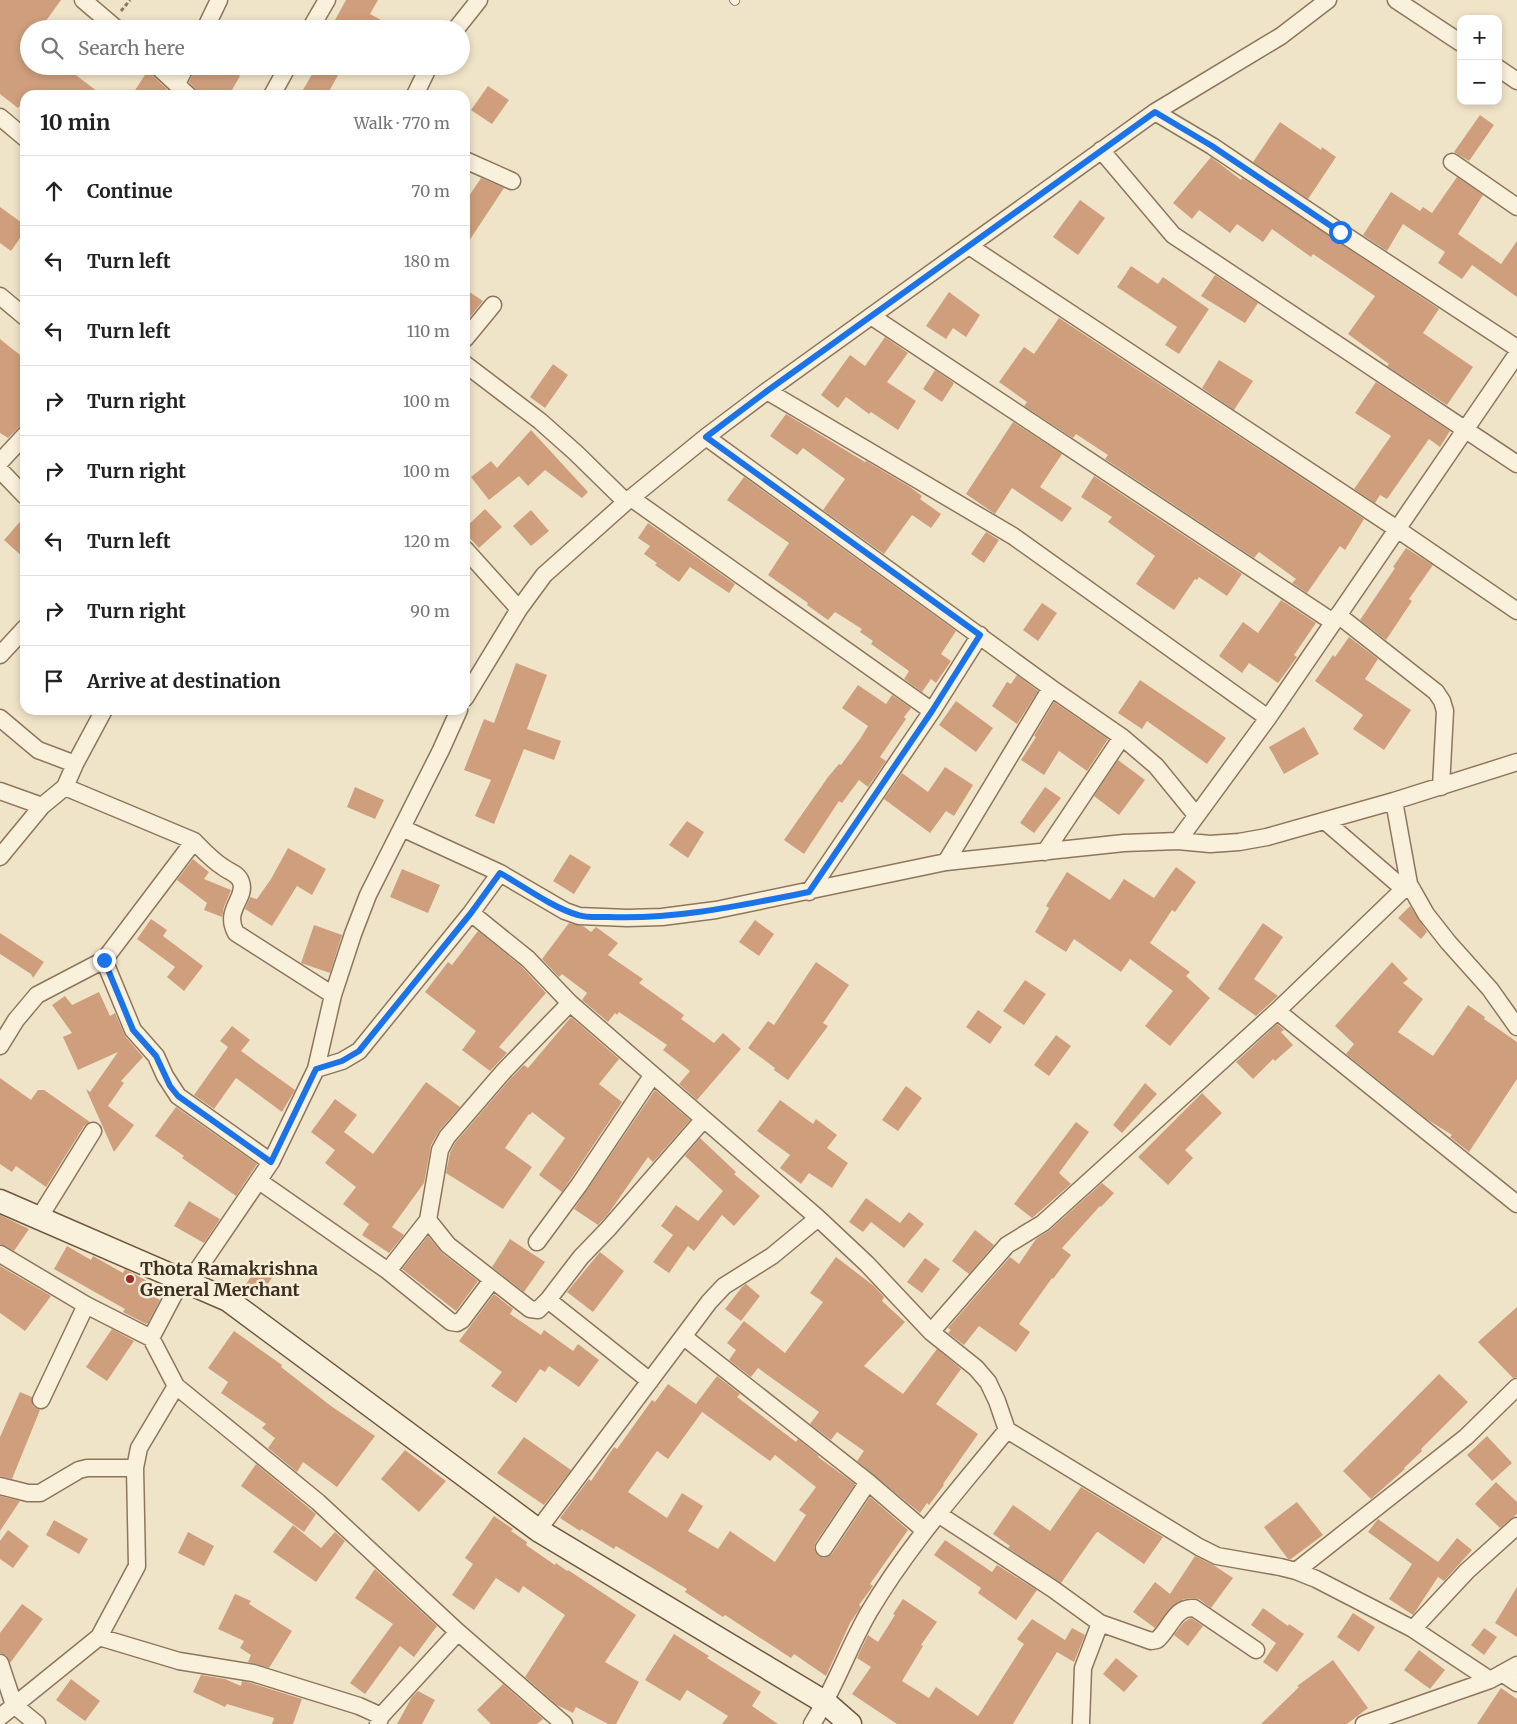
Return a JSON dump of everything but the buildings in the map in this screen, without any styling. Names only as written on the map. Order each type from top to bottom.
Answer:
[{"type":"street","points":[[83,0],[106,20]]},
{"type":"street","points":[[209,20],[219,0]]},
{"type":"street","points":[[315,20],[327,0]]},
{"type":"street","points":[[463,20],[479,0]]},
{"type":"street","points":[[470,690],[519,608],[544,575],[628,500],[706,437],[1155,112],[1281,36],[1328,0]]},
{"type":"street","points":[[1396,0],[1457,40]]},
{"type":"street","points":[[1502,71],[1517,81]]},
{"type":"street","points":[[166,75],[182,90]]},
{"type":"street","points":[[182,90],[184,75]]},
{"type":"street","points":[[275,90],[283,75]]},
{"type":"street","points":[[417,90],[425,75]]},
{"type":"street","points":[[1155,112],[1212,146],[1308,212],[1517,348]]},
{"type":"street","points":[[0,117],[20,134]]},
{"type":"street","points":[[1101,150],[1173,235],[1517,464]]},
{"type":"street","points":[[470,162],[512,181]]},
{"type":"street","points":[[1452,162],[1517,206]]},
{"type":"street","points":[[969,246],[1397,529],[1517,611]]},
{"type":"street","points":[[0,296],[20,313]]},
{"type":"street","points":[[470,333],[493,306]]},
{"type":"street","points":[[871,316],[1335,618],[1436,692],[1442,700],[1445,711],[1441,787]]},
{"type":"street","points":[[1178,841],[1268,718],[1517,354]]},
{"type":"street","points":[[470,368],[540,421],[628,500],[932,711]]},
{"type":"street","points":[[767,391],[1013,536],[1268,718]]},
{"type":"street","points":[[706,437],[1051,688],[1122,737],[1156,766],[1196,814]]},
{"type":"street","points":[[0,462],[20,440]]},
{"type":"street","points":[[0,470],[20,491]]},
{"type":"street","points":[[470,554],[519,608]]},
{"type":"street","points":[[0,655],[20,633]]},
{"type":"street","points":[[809,892],[932,711],[980,635]]},
{"type":"street","points":[[946,862],[1051,688]]},
{"type":"street","points":[[0,856],[42,806],[65,787],[101,715]]},
{"type":"street","points":[[151,1338],[185,1282],[271,1162],[316,1069],[334,995],[353,934],[368,896],[457,715]]},
{"type":"street","points":[[0,718],[38,750],[75,764]]},
{"type":"street","points":[[1045,852],[1122,737]]},
{"type":"street","points":[[402,828],[500,873],[565,911],[579,916],[662,917],[716,910],[809,892],[946,862],[1124,843],[1178,841],[1210,844],[1240,842],[1267,837],[1325,821],[1441,787],[1517,762]]},
{"type":"street","points":[[65,787],[194,841],[223,868],[235,874],[240,881],[242,888],[231,917],[231,925],[236,933],[334,995]]},
{"type":"street","points":[[0,791],[42,806]]},
{"type":"street","points":[[1394,801],[1407,887]]},
{"type":"street","points":[[1325,821],[1407,887],[1448,942],[1490,989],[1517,1027]]},
{"type":"street","points":[[0,1046],[16,1020],[37,995],[104,960],[194,841]]},
{"type":"street","points":[[316,1069],[342,1061],[359,1051],[471,913],[500,873]]},
{"type":"street","points":[[931,1332],[1007,1245],[1043,1223],[1277,1011],[1407,887]]},
{"type":"street","points":[[471,913],[528,959],[570,1003],[818,1218],[867,1264],[931,1332],[976,1368],[988,1382],[1007,1430],[1199,1547],[1217,1556],[1296,1571],[1316,1579],[1414,1629],[1496,1677],[1517,1683]]},
{"type":"street","points":[[104,960],[133,1030],[156,1056],[170,1086],[178,1096],[271,1162]]},
{"type":"street","points":[[388,1271],[428,1220],[440,1150],[447,1137],[504,1071],[570,1003]]},
{"type":"street","points":[[1277,1011],[1517,1204]]},
{"type":"street","points":[[537,1242],[579,1185],[652,1076]]},
{"type":"street","points":[[428,1220],[448,1245],[530,1309],[538,1310],[548,1300],[581,1256],[608,1229],[703,1120]]},
{"type":"street","points":[[39,1218],[93,1131]]},
{"type":"street","points":[[259,1181],[388,1271],[451,1322],[457,1323],[468,1314],[492,1280]]},
{"type":"street","points":[[0,1200],[228,1300],[538,1530],[826,1703],[850,1724]]},
{"type":"street","points":[[538,1530],[709,1302],[724,1286],[772,1256],[818,1218]]},
{"type":"street","points":[[0,1254],[86,1305],[151,1338],[176,1386],[318,1502],[458,1632],[564,1724]]},
{"type":"street","points":[[548,1300],[650,1381]]},
{"type":"street","points":[[41,1400],[86,1305]]},
{"type":"street","points":[[684,1337],[868,1482],[924,1530]]},
{"type":"street","points":[[0,1717],[99,1636],[137,1566],[135,1468],[139,1448],[176,1386]]},
{"type":"street","points":[[1296,1571],[1466,1437],[1517,1386]]},
{"type":"street","points":[[812,1724],[826,1703],[869,1613],[924,1530],[1007,1430]]},
{"type":"street","points":[[0,1486],[28,1493],[40,1493],[79,1470],[87,1468],[135,1468]]},
{"type":"street","points":[[824,1548],[868,1482]]},
{"type":"street","points":[[938,1514],[1053,1589],[1100,1623],[1151,1641],[1157,1640],[1180,1610],[1186,1607],[1194,1608],[1256,1650]]},
{"type":"street","points":[[1414,1629],[1467,1571],[1517,1526]]},
{"type":"street","points":[[1081,1724],[1084,1668],[1100,1623]]},
{"type":"street","points":[[99,1636],[180,1661],[253,1672],[359,1706],[380,1720],[458,1632]]},
{"type":"street","points":[[0,1663],[14,1705],[37,1724]]},
{"type":"street","points":[[1364,1724],[1496,1677],[1517,1665]]},
{"type":"place","name":"Thota Ramakrishna General Merchant","points":[[130,1279]]},
{"type":"route","points":[[104,960],[133,1030],[156,1056],[170,1086],[178,1096],[271,1162],[316,1069],[342,1061],[359,1051],[471,913],[500,873],[565,911],[579,916],[594,917],[662,917],[716,910],[809,892],[932,711],[980,635],[706,437],[1155,112],[1212,146],[1340,232]]}]
